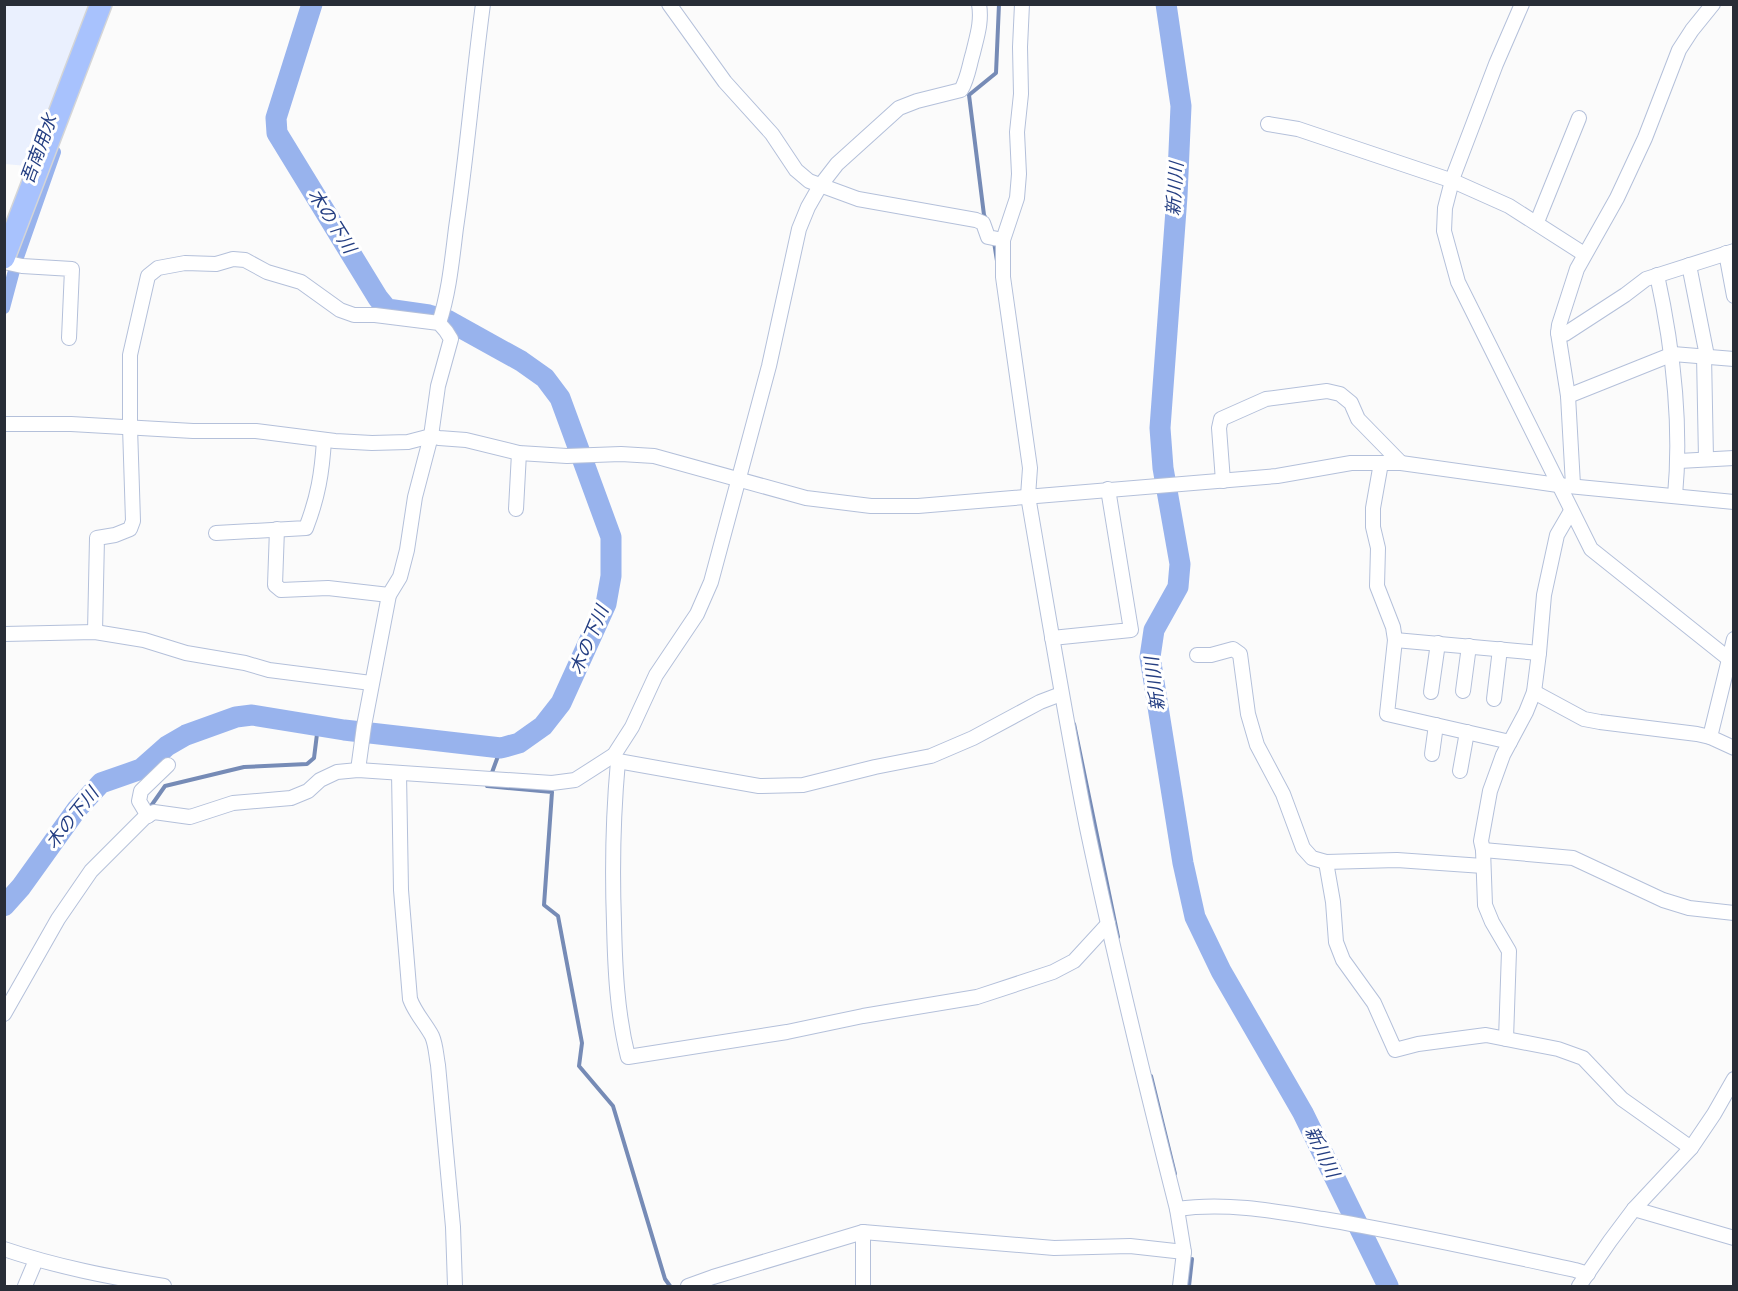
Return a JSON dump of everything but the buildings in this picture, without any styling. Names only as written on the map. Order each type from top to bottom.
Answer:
[{"type":"main road","points":[[4,260],[101,4]]},
{"type":"street","points":[[358,770],[371,683],[389,595],[400,577],[407,550],[415,497],[432,436],[438,387],[451,339],[440,319],[446,300],[466,160],[471,88],[483,4]]},
{"type":"street","points":[[669,4],[725,82],[772,134],[796,170],[808,181],[858,199],[976,219],[982,223],[988,237],[997,238]]},
{"type":"street","points":[[979,4],[980,31],[972,55],[968,78],[961,90],[899,108],[837,164],[820,186],[799,229],[769,366],[711,582],[697,614],[656,675],[616,758],[612,861],[615,976],[621,1030],[628,1057],[788,1032],[863,1016],[977,997],[1053,972],[1074,961],[1108,924]]},
{"type":"street","points":[[1022,4],[1017,198],[997,238],[1030,468],[1028,496],[1061,694],[1108,924],[1177,1209],[1184,1252],[1180,1287]]},
{"type":"street","points":[[1522,4],[1496,64],[1452,181],[1445,208],[1444,231],[1458,282],[1591,549],[1731,661]]},
{"type":"street","points":[[1573,485],[1568,396],[1558,333],[1559,325],[1577,268],[1617,198],[1646,138],[1679,50],[1713,4]]},
{"type":"street","points":[[1537,222],[1579,118]]},
{"type":"street","points":[[1268,124],[1298,129],[1452,181],[1509,206],[1584,254]]},
{"type":"street","points":[[1558,333],[1565,334],[1646,279],[1730,252],[1734,296]]},
{"type":"street","points":[[95,632],[96,538],[115,535],[130,529],[133,521],[130,355],[148,276],[158,268],[185,263],[216,264],[233,259],[245,260],[267,272],[301,282],[340,310],[354,315],[440,319]]},
{"type":"street","points":[[4,260],[22,266],[72,268],[69,338]]},
{"type":"street","points":[[1689,265],[1706,356],[1706,459]]},
{"type":"street","points":[[1657,275],[1672,354],[1679,461],[1675,496]]},
{"type":"street","points":[[1568,396],[1672,354],[1734,359]]},
{"type":"street","points":[[1223,481],[1219,428],[1221,419],[1266,399],[1328,391],[1340,394],[1351,403],[1358,419],[1401,463]]},
{"type":"street","points":[[4,424],[71,424],[193,431],[256,431],[324,440],[372,443],[408,442],[432,436],[466,440],[519,453],[567,456],[621,454],[654,456],[806,498],[871,506],[918,506],[1223,481],[1277,476],[1351,463],[1381,462],[1558,485],[1734,501]]},
{"type":"street","points":[[216,533],[306,528],[316,501],[322,474],[324,440]]},
{"type":"street","points":[[516,510],[519,453]]},
{"type":"street","points":[[1679,461],[1734,458]]},
{"type":"street","points":[[1381,462],[1373,508],[1373,527],[1378,548],[1377,586],[1393,627],[1395,640],[1387,714],[1510,742]]},
{"type":"street","points":[[1052,638],[1131,630],[1108,489]]},
{"type":"street","points":[[1506,1039],[1509,951],[1485,905],[1481,841],[1490,791],[1503,755],[1534,692],[1544,595],[1557,535],[1571,511]]},
{"type":"street","points":[[277,529],[275,585],[281,590],[328,588],[389,595]]},
{"type":"street","points":[[4,634],[95,632],[144,640],[186,653],[244,663],[269,670],[371,683]]},
{"type":"street","points":[[1710,737],[1731,661],[1734,639]]},
{"type":"street","points":[[1395,640],[1539,653]]},
{"type":"street","points":[[1431,692],[1438,644]]},
{"type":"street","points":[[1463,690],[1468,646]]},
{"type":"street","points":[[1197,655],[1211,655],[1233,649],[1240,654],[1248,714],[1257,745],[1283,794],[1303,848],[1312,858],[1326,862],[1396,860],[1483,866]]},
{"type":"street","points":[[1494,699],[1500,649]]},
{"type":"street","points":[[1534,692],[1584,719],[1697,734],[1734,748]]},
{"type":"street","points":[[6,1008],[58,919],[91,871],[154,812],[190,817],[233,803],[291,798],[308,791],[320,780],[337,772],[358,770],[552,783],[575,780],[616,758],[759,786],[802,786],[875,767],[931,756],[974,738],[1040,702],[1061,694]]},
{"type":"street","points":[[1432,754],[1436,725]]},
{"type":"street","points":[[1460,771],[1467,732]]},
{"type":"street","points":[[148,816],[139,801],[141,791],[168,765]]},
{"type":"street","points":[[399,773],[401,890],[410,999],[415,1012],[424,1021],[433,1039],[438,1065],[453,1227],[455,1287]]},
{"type":"street","points":[[1483,850],[1573,858],[1663,900],[1689,908],[1734,913]]},
{"type":"street","points":[[1326,862],[1334,902],[1336,942],[1342,960],[1374,1003],[1395,1050],[1418,1044],[1486,1035],[1558,1049],[1583,1058],[1622,1099],[1691,1148]]},
{"type":"street","points":[[1579,1287],[1634,1209],[1691,1148],[1734,1079]]},
{"type":"street","points":[[1177,1209],[1200,1206],[1260,1209],[1368,1226],[1588,1274]]},
{"type":"street","points":[[1634,1209],[1734,1238]]},
{"type":"street","points":[[688,1287],[713,1276],[863,1232],[1054,1248],[1130,1246],[1184,1252]]},
{"type":"street","points":[[863,1232],[863,1287]]},
{"type":"street","points":[[4,1249],[88,1273],[164,1287]]},
{"type":"street","points":[[25,1287],[36,1260]]},
{"type":"shaded area","points":[[4,5],[92,5],[27,166],[5,164]]},
{"type":"waterway","name":"木の下川","points":[[4,906],[21,887],[77,809],[101,783],[141,769],[167,746],[186,735],[236,717],[252,715],[344,730],[501,748],[519,743],[543,726],[561,703],[606,604],[611,576],[611,537],[560,398],[545,378],[521,361],[447,320],[387,309],[378,298],[277,133],[276,118],[312,4]]},
{"type":"waterway","points":[[987,221],[984,215],[969,95],[996,73],[999,4]]},
{"type":"waterway","name":"新川川","points":[[1166,4],[1181,106],[1177,196],[1160,428],[1163,468],[1180,564],[1178,587],[1154,630],[1150,657],[1183,863],[1195,917],[1221,971],[1303,1113],[1388,1286]]},
{"type":"waterway","name":"吾南用水","points":[[4,308],[16,263],[55,152]]},
{"type":"waterway","points":[[994,242],[997,261]]},
{"type":"waterway","points":[[1074,724],[1118,937]]},
{"type":"waterway","points":[[151,806],[165,786],[244,767],[307,764],[314,758],[318,726]]},
{"type":"waterway","points":[[501,748],[487,786],[552,792],[544,905],[558,916],[582,1043],[579,1066],[613,1106],[665,1279],[670,1286]]},
{"type":"waterway","points":[[1151,1076],[1175,1174]]},
{"type":"waterway","points":[[1189,1286],[1192,1259]]}]
